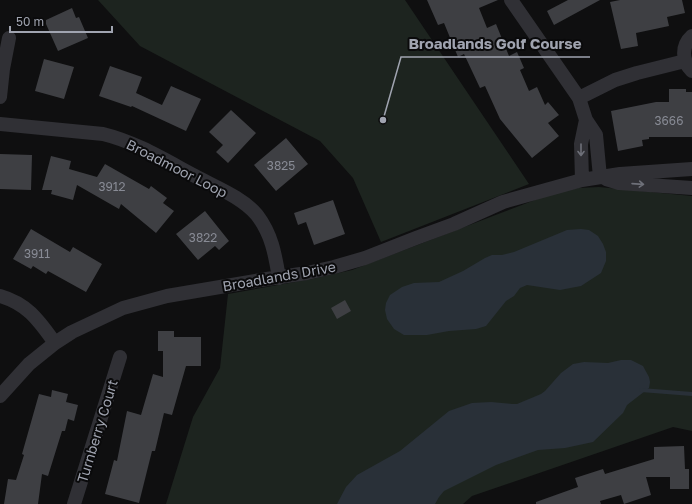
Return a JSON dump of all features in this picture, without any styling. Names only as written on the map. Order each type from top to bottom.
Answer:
[{"type":"street","points":[[511,0],[579,98],[586,120],[596,135],[600,177]]},
{"type":"street","points":[[579,98],[615,80],[637,73],[688,66],[684,49],[686,43],[692,36]]},
{"type":"street","points":[[0,97],[3,69],[9,38]]},
{"type":"street","points":[[582,180],[581,144],[586,120]]},
{"type":"street","name":"Broadmoor Loop","points":[[0,124],[103,134],[118,137],[222,190],[238,199],[256,215],[268,232],[274,246],[279,278]]},
{"type":"street","name":"Broadlands Drive","points":[[0,396],[29,364],[55,343],[72,332],[123,308],[167,296],[279,278],[334,267],[365,258],[454,224],[503,202],[582,180],[620,174],[692,169]]},
{"type":"street","name":"Broadlands Drive","points":[[600,177],[618,183],[692,188]]},
{"type":"street","points":[[0,296],[19,304],[30,311],[37,318],[55,343]]},
{"type":"street","name":"Turnberry Court","points":[[74,504],[120,357]]},
{"type":"shaded area","points":[[98,0],[405,0],[529,184],[381,242],[353,178],[320,141],[140,46]]},
{"type":"shaded area","points":[[599,187],[692,196],[692,431],[673,427],[472,496],[463,504],[166,504],[193,417],[220,368],[228,294],[312,279],[352,270],[548,195],[578,188]]},
{"type":"shaded area","points":[[567,230],[589,230],[598,236],[606,252],[606,261],[601,273],[581,286],[560,290],[527,285],[520,288],[514,296],[506,301],[486,326],[476,329],[449,331],[427,335],[404,335],[394,329],[387,319],[385,310],[386,303],[390,295],[402,287],[414,283],[439,282],[492,255],[502,255],[514,252]]},
{"type":"shaded area","points":[[621,360],[631,360],[643,366],[649,377],[649,388],[627,405],[623,413],[593,442],[565,448],[538,450],[496,465],[444,491],[435,504],[337,504],[346,487],[357,475],[400,451],[449,411],[472,403],[491,402],[517,404],[541,394],[561,373],[573,364],[584,362],[608,363]]},
{"type":"building","points":[[427,0],[498,0],[479,8],[487,28],[496,24],[509,56],[517,52],[524,68],[520,70],[529,91],[537,87],[545,105],[548,102],[559,115],[548,123],[559,136],[532,158],[500,119],[485,86],[480,88],[464,54],[458,57],[444,23],[438,25]]},
{"type":"building","points":[[568,0],[600,0],[554,25],[547,11]]},
{"type":"building","points":[[620,0],[682,0],[685,13],[667,17],[669,26],[636,33],[638,46],[621,49],[610,2]]},
{"type":"building","points":[[72,8],[76,18],[79,17],[88,38],[58,51],[46,24],[46,20]]},
{"type":"building","points":[[44,59],[74,67],[64,99],[35,91]]},
{"type":"building","points":[[110,66],[142,77],[136,93],[162,105],[171,86],[201,99],[186,131],[132,106],[131,107],[99,96]]},
{"type":"building","points":[[669,89],[686,89],[686,92],[692,92],[692,137],[649,137],[649,139],[642,140],[643,146],[618,151],[611,111],[656,102],[669,102]]},
{"type":"building","points":[[231,110],[256,133],[228,163],[216,152],[223,145],[209,132]]},
{"type":"building","points":[[286,138],[308,164],[276,191],[254,165]]},
{"type":"building","points":[[0,154],[32,155],[31,190],[0,189]]},
{"type":"building","points":[[51,156],[71,161],[69,169],[97,177],[105,164],[149,189],[151,186],[167,198],[163,203],[174,211],[156,233],[121,204],[119,209],[77,185],[73,200],[51,194],[52,190],[42,190]]},
{"type":"building","points":[[333,200],[345,234],[314,245],[306,222],[298,225],[294,213]]},
{"type":"building","points":[[205,211],[229,241],[219,250],[215,246],[198,260],[176,234]]},
{"type":"building","points":[[31,229],[70,252],[73,247],[102,264],[86,292],[48,271],[46,274],[33,266],[31,269],[13,259]]},
{"type":"building","points":[[345,300],[351,311],[337,319],[331,308]]},
{"type":"building","points":[[158,331],[174,331],[174,337],[201,337],[201,366],[186,366],[172,415],[164,413],[155,451],[152,451],[139,503],[105,494],[114,460],[117,461],[127,411],[141,415],[153,374],[163,377],[163,351],[158,351]]},
{"type":"building","points":[[52,390],[68,394],[66,402],[78,405],[74,421],[68,419],[65,431],[62,431],[48,476],[42,474],[38,504],[4,504],[8,479],[16,480],[24,455],[22,454],[39,394],[51,397]]},
{"type":"building","points":[[684,446],[685,469],[689,469],[689,489],[670,489],[670,477],[646,477],[651,495],[624,504],[621,495],[600,501],[601,504],[536,504],[536,502],[578,487],[575,478],[603,469],[605,474],[654,459],[654,447]]},
{"type":"waterway","points":[[641,390],[692,394]]},
{"type":"place","name":"Broadlands Golf Course","points":[[383,120]]}]
